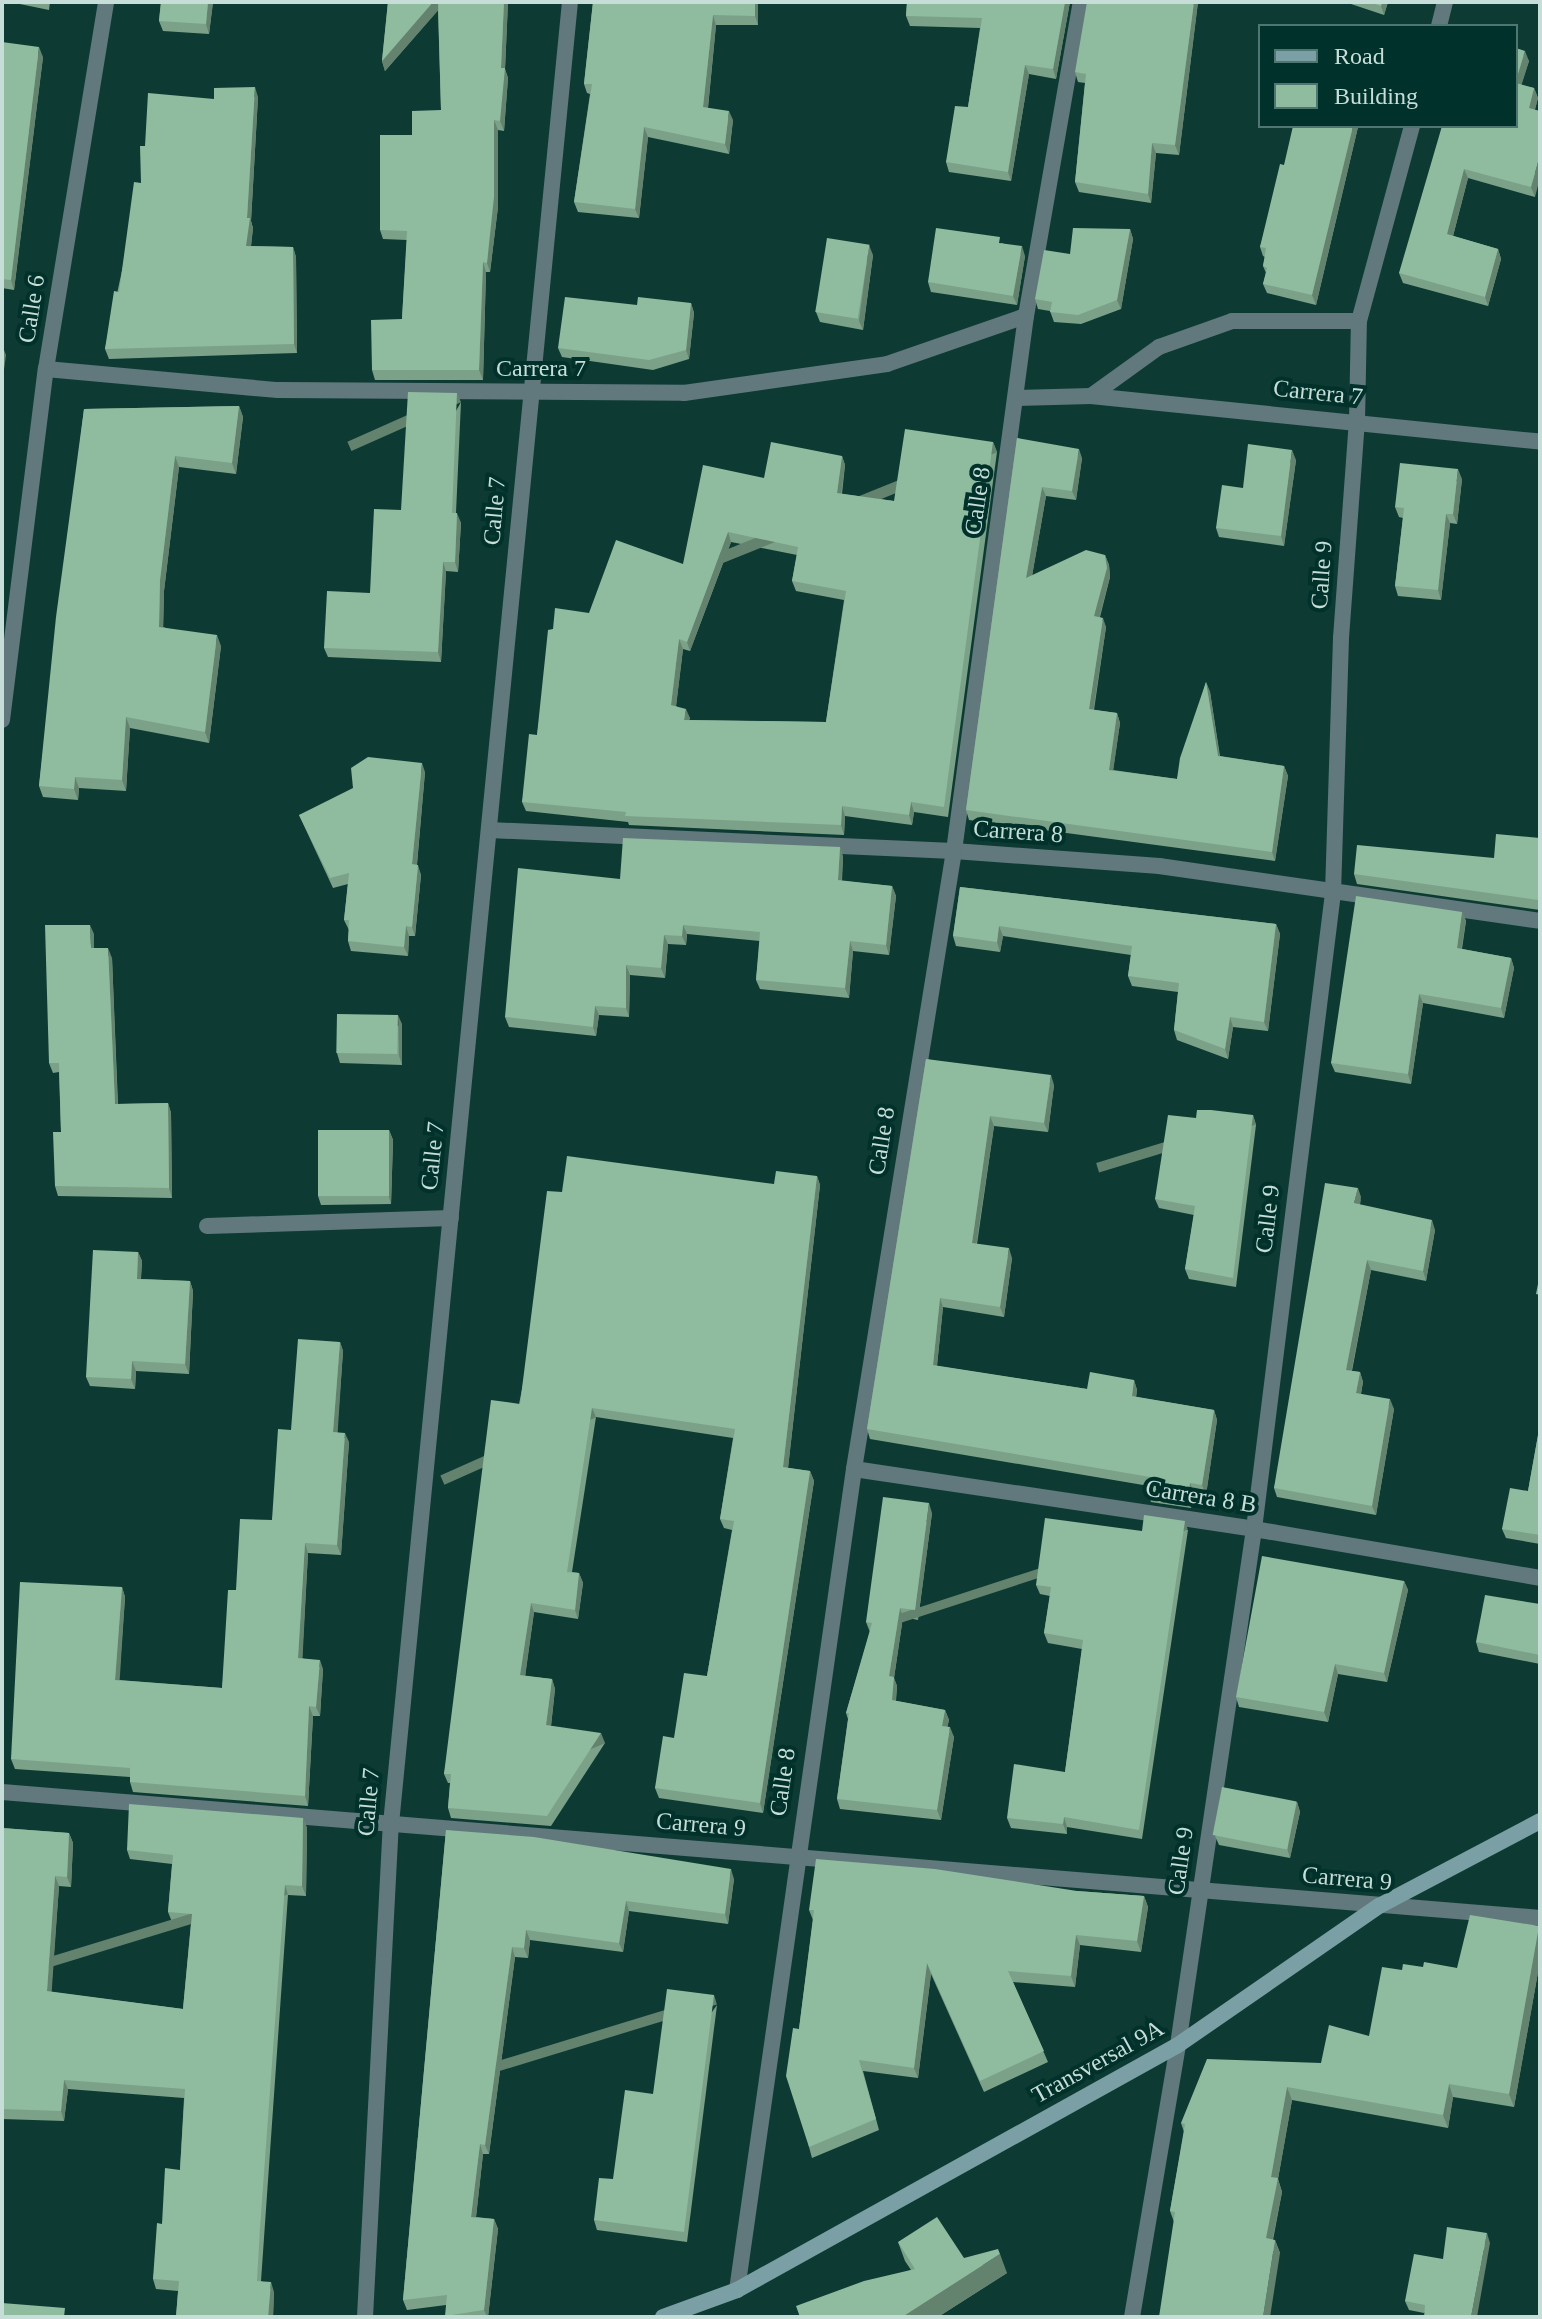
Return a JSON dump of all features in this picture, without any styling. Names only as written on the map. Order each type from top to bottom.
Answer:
[{"type":"main road","name":"Transversal 9A","points":[[663,2317],[737,2290],[1178,2045],[1379,1906],[1540,1821]]},
{"type":"street","name":"Calle 6","points":[[2,720],[46,369],[106,2]]},
{"type":"street","name":"Calle 7","points":[[365,2317],[391,1824],[570,2]]},
{"type":"street","name":"Calle 8","points":[[737,2290],[796,1857],[854,1469],[954,851],[1026,316],[1081,2]]},
{"type":"street","points":[[1440,24],[1445,2]]},
{"type":"street","name":"Calle 9","points":[[1132,2317],[1178,2045],[1254,1529],[1333,893],[1341,638],[1357,421],[1359,321],[1411,128]]},
{"type":"street","name":"Carrera 7","points":[[46,369],[278,390],[684,393],[887,364],[1026,316]]},
{"type":"street","points":[[1091,396],[1159,347],[1232,321],[1359,321]]},
{"type":"street","name":"Carrera 7","points":[[1017,398],[1091,396],[1540,442]]},
{"type":"street","name":"Carrera 8","points":[[489,830],[954,851],[1159,866],[1540,921]]},
{"type":"street","points":[[207,1226],[451,1218]]},
{"type":"street","name":"Carrera 8 B","points":[[854,1469],[1254,1529],[1540,1578]]},
{"type":"street","name":"Carrera 9","points":[[2,1792],[1540,1918]]},
{"type":"building","points":[[161,2],[208,2],[206,24],[159,21]]},
{"type":"building","points":[[388,2],[433,2],[382,61]]},
{"type":"building","points":[[438,2],[504,2],[501,68],[505,68],[500,121],[494,120],[494,197],[487,263],[483,262],[479,370],[372,370],[371,320],[402,319],[407,231],[380,230],[380,135],[412,135],[412,111],[441,110]]},
{"type":"building","points":[[593,2],[755,2],[755,16],[713,15],[703,107],[729,111],[725,144],[644,127],[635,209],[574,202],[592,84],[584,84]]},
{"type":"building","points":[[907,2],[1065,2],[1053,69],[1025,65],[1008,172],[946,162],[955,106],[968,107],[982,18],[906,16]]},
{"type":"building","points":[[1087,2],[1194,2],[1175,145],[1152,143],[1148,194],[1075,182],[1086,74],[1075,72]]},
{"type":"building","points":[[2,42],[39,47],[11,280],[2,279]]},
{"type":"building","points":[[1518,49],[1525,51],[1518,74]]},
{"type":"building","points":[[1518,84],[1534,88],[1529,108],[1540,111],[1540,155],[1531,187],[1464,169],[1447,234],[1498,249],[1485,297],[1399,273],[1441,128],[1518,128]]},
{"type":"building","points":[[255,87],[247,218],[250,218],[246,246],[293,247],[294,344],[105,349],[114,291],[119,292],[134,182],[141,183],[140,146],[145,146],[148,93],[214,99],[214,88]]},
{"type":"building","points":[[1293,128],[1353,128],[1312,295],[1263,284],[1267,268],[1263,266],[1266,248],[1260,247],[1280,164],[1284,165]]},
{"type":"building","points":[[936,228],[1000,237],[999,243],[1022,246],[1013,296],[928,282]]},
{"type":"building","points":[[1073,228],[1130,229],[1117,300],[1078,315],[1050,312],[1052,302],[1035,299],[1044,250],[1070,254]]},
{"type":"building","points":[[827,238],[869,245],[858,319],[815,312]]},
{"type":"building","points":[[565,297],[637,305],[638,297],[691,303],[686,350],[649,360],[558,348]]},
{"type":"building","points":[[408,392],[457,393],[452,513],[457,513],[455,562],[443,562],[438,652],[324,648],[327,591],[370,593],[374,509],[401,510]]},
{"type":"building","points":[[239,406],[232,463],[175,456],[160,580],[159,627],[217,635],[205,732],[126,717],[122,780],[75,777],[74,789],[39,786],[56,617],[84,409]]},
{"type":"building","points":[[905,429],[993,442],[944,807],[911,802],[909,815],[842,806],[841,825],[625,816],[626,812],[522,802],[529,734],[537,735],[548,630],[553,629],[555,608],[589,613],[616,540],[683,564],[703,465],[764,478],[771,442],[842,456],[837,493],[894,501]],"holes":[[[728,532],[798,547],[792,581],[846,591],[826,722],[684,720],[686,709],[671,705],[679,639],[687,642]]]},
{"type":"building","points":[[1017,438],[1079,449],[1072,491],[1042,487],[1026,578],[1086,550],[1105,555],[1107,568],[1094,616],[1103,618],[1089,709],[1117,713],[1109,770],[1177,779],[1180,758],[1206,682],[1218,756],[1284,766],[1272,852],[966,810]]},
{"type":"building","points":[[1248,444],[1292,450],[1281,536],[1216,528],[1222,485],[1243,488]]},
{"type":"building","points":[[1400,463],[1458,469],[1453,514],[1446,514],[1438,590],[1395,586],[1404,508],[1395,507]]},
{"type":"building","points":[[368,757],[422,763],[412,864],[418,865],[412,927],[406,926],[404,947],[348,941],[349,920],[344,920],[349,873],[330,878],[299,815],[353,788],[351,768]]},
{"type":"building","points":[[1496,834],[1540,838],[1540,902],[1354,874],[1357,845],[1494,858]]},
{"type":"building","points":[[623,838],[840,847],[838,880],[892,886],[886,945],[850,941],[845,988],[756,980],[760,932],[683,925],[682,936],[664,935],[661,968],[626,965],[626,1008],[595,1006],[593,1027],[505,1017],[518,868],[620,879]]},
{"type":"building","points":[[960,887],[1276,924],[1264,1022],[1230,1017],[1225,1049],[1174,1030],[1179,983],[1128,976],[1132,946],[999,926],[997,942],[953,936]]},
{"type":"building","points":[[1356,896],[1462,912],[1457,948],[1511,958],[1501,1008],[1419,994],[1408,1074],[1331,1063]]},
{"type":"building","points":[[45,925],[90,925],[91,948],[108,948],[115,1104],[168,1103],[169,1188],[55,1186],[53,1132],[61,1132],[59,1063],[49,1063]]},
{"type":"building","points":[[337,1014],[398,1015],[397,1054],[336,1053]]},
{"type":"building","points":[[926,1059],[1051,1075],[1044,1123],[990,1116],[972,1243],[1009,1248],[1000,1307],[940,1298],[933,1365],[1087,1389],[1090,1372],[1134,1380],[1132,1396],[1214,1410],[1202,1485],[1190,1483],[1188,1499],[1148,1493],[1150,1477],[867,1429]]},
{"type":"building","points":[[1197,1110],[1253,1115],[1233,1278],[1185,1269],[1195,1206],[1155,1199],[1168,1115],[1196,1118]]},
{"type":"building","points":[[318,1130],[389,1130],[389,1196],[318,1196]]},
{"type":"building","points":[[567,1156],[774,1184],[776,1171],[817,1176],[783,1467],[810,1471],[760,1803],[655,1788],[663,1736],[674,1738],[684,1673],[707,1676],[734,1521],[720,1519],[735,1429],[592,1408],[567,1572],[579,1573],[575,1610],[531,1603],[520,1675],[552,1679],[546,1725],[601,1733],[547,1816],[448,1808],[451,1774],[444,1774],[491,1400],[520,1404],[547,1191],[562,1192]]},
{"type":"building","points":[[1325,1183],[1358,1188],[1354,1203],[1432,1220],[1423,1271],[1367,1260],[1346,1370],[1360,1372],[1356,1393],[1390,1399],[1372,1506],[1274,1488]]},
{"type":"building","points":[[93,1250],[138,1252],[137,1279],[190,1281],[185,1364],[132,1361],[131,1379],[86,1377]]},
{"type":"building","points":[[1540,1274],[1540,1295],[1536,1294]]},
{"type":"building","points":[[298,1339],[340,1342],[333,1432],[345,1433],[337,1545],[305,1543],[298,1658],[320,1660],[316,1707],[309,1706],[305,1796],[130,1782],[130,1768],[11,1759],[20,1582],[122,1587],[115,1680],[222,1688],[228,1590],[236,1590],[240,1519],[272,1520],[278,1429],[291,1430]]},
{"type":"building","points":[[1540,1424],[1540,1535],[1502,1529],[1510,1488],[1528,1491]]},
{"type":"building","points":[[883,1497],[929,1503],[915,1610],[900,1608],[889,1676],[894,1677],[892,1700],[945,1710],[942,1726],[950,1727],[937,1810],[837,1799],[849,1713],[846,1713],[872,1623],[866,1622]]},
{"type":"building","points":[[1144,1515],[1185,1521],[1139,1830],[1064,1817],[1063,1824],[1007,1818],[1014,1764],[1065,1772],[1083,1640],[1044,1633],[1051,1587],[1036,1585],[1045,1518],[1142,1531]]},
{"type":"building","points":[[1262,1556],[1404,1581],[1384,1673],[1335,1664],[1324,1712],[1236,1697]]},
{"type":"building","points":[[1485,1595],[1540,1604],[1540,1655],[1476,1642]]},
{"type":"building","points":[[1222,1787],[1297,1802],[1287,1850],[1213,1835]]},
{"type":"building","points":[[129,1804],[303,1818],[302,1886],[285,1885],[260,2228],[257,2281],[271,2282],[268,2317],[176,2317],[179,2281],[153,2279],[157,2223],[162,2224],[165,2168],[180,2170],[185,2089],[64,2080],[61,2111],[2,2109],[2,1828],[69,1833],[67,1877],[55,1876],[47,1991],[183,2009],[192,1914],[168,1912],[173,1855],[127,1850]]},
{"type":"building","points":[[446,1830],[534,1837],[731,1869],[725,1914],[626,1901],[619,1943],[526,1930],[524,1948],[512,1947],[485,2145],[480,2144],[471,2217],[494,2219],[484,2310],[445,2316],[447,2295],[403,2300]]},
{"type":"building","points":[[816,1859],[935,1869],[1077,1891],[1144,1896],[1137,1941],[1076,1935],[1071,1976],[1008,1971],[1044,2051],[980,2081],[927,1963],[914,2068],[859,2060],[876,2119],[809,2147],[786,2076],[793,2028],[799,2029],[814,1910],[809,1910]]},
{"type":"building","points":[[1470,1915],[1539,1926],[1509,2094],[1449,2084],[1443,2115],[1287,2087],[1271,2177],[1278,2178],[1266,2238],[1275,2240],[1263,2317],[1159,2317],[1175,2212],[1170,2211],[1185,2124],[1181,2123],[1207,2059],[1321,2063],[1329,2025],[1369,2036],[1382,1967],[1402,1970],[1403,1964],[1423,1967],[1424,1962],[1457,1968]]},
{"type":"building","points":[[667,1989],[714,1995],[684,2232],[594,2220],[599,2178],[613,2179],[625,2090],[653,2094]]},
{"type":"building","points":[[937,2217],[964,2258],[998,2249],[1000,2254],[902,2317],[800,2317],[796,2306],[864,2281],[915,2269],[898,2242]]},
{"type":"building","points":[[1447,2227],[1487,2233],[1471,2317],[1424,2317],[1425,2305],[1405,2301],[1414,2254],[1443,2259]]},
{"type":"building","points":[[2,2303],[65,2308],[64,2317],[2,2317]]}]
